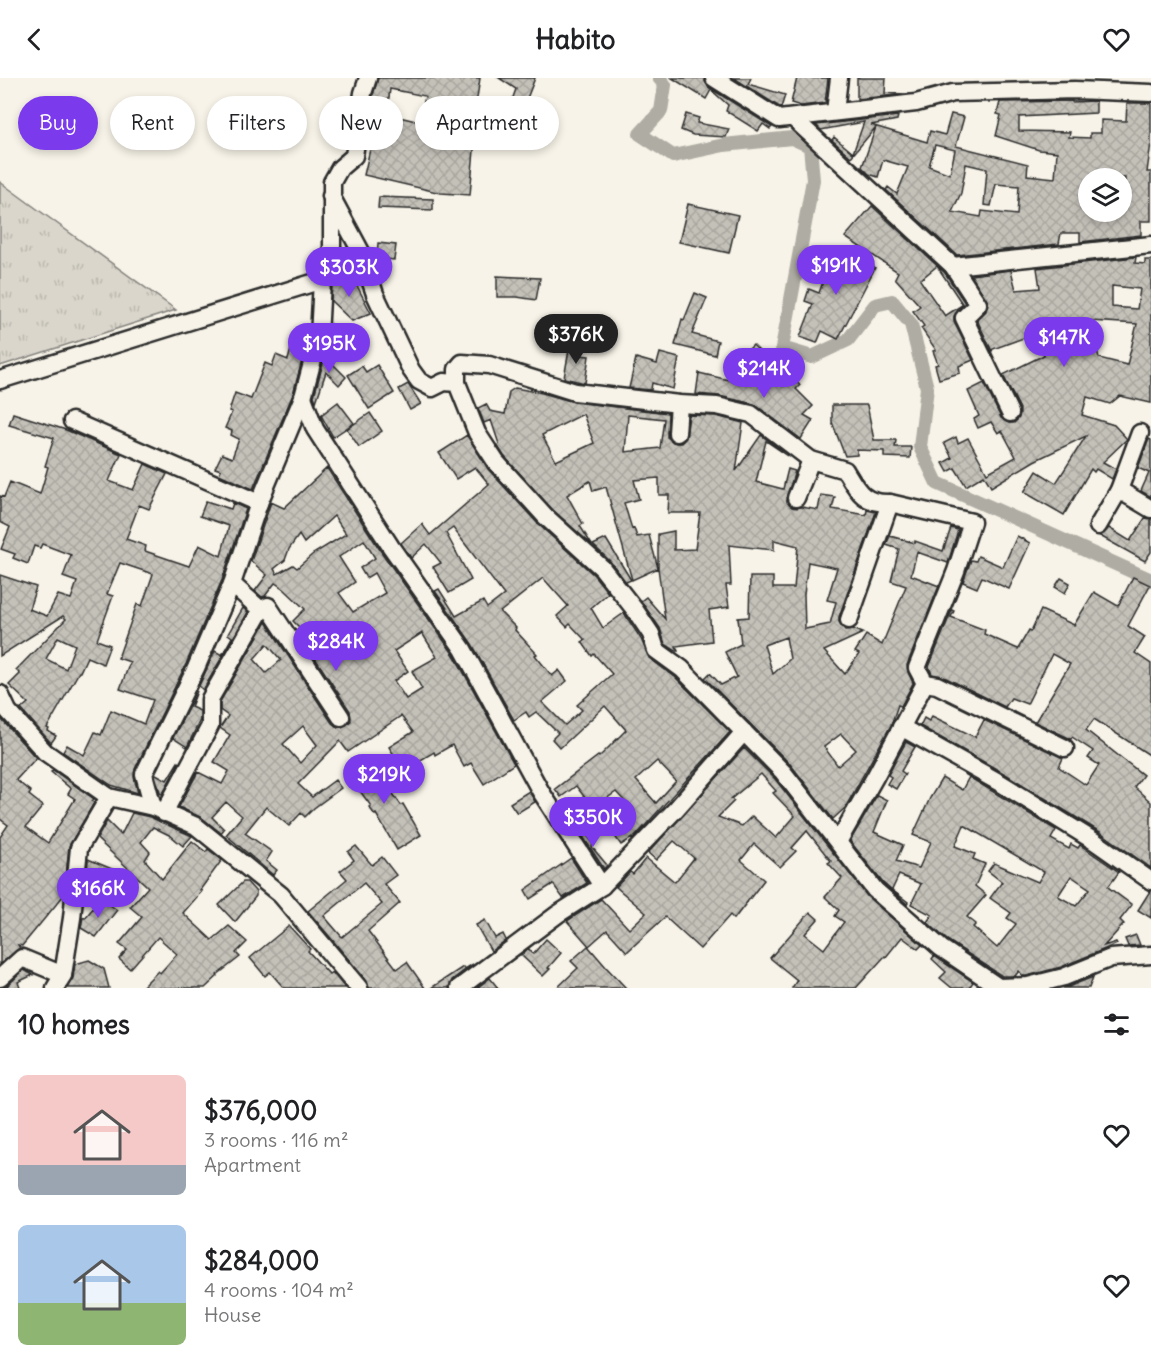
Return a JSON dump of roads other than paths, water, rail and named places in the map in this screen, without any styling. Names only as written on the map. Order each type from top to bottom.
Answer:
[{"type":"street","points":[[159,810],[144,774],[196,668],[232,584],[259,503],[303,397],[319,338],[322,280],[332,260],[332,182],[340,168],[354,156],[363,93],[368,78]]},
{"type":"street","points":[[714,78],[779,119],[916,103],[952,93],[1076,90],[1151,93]]},
{"type":"street","points":[[835,112],[839,78]]},
{"type":"street","points":[[793,118],[953,266],[978,304],[964,318],[1010,413]]},
{"type":"street","points":[[332,196],[360,250],[375,294],[411,370],[419,381],[432,388],[444,382],[457,383]]},
{"type":"street","points":[[953,266],[1151,245]]},
{"type":"street","points":[[332,260],[360,250]]},
{"type":"street","points":[[0,380],[322,280]]},
{"type":"street","points":[[1065,748],[937,685],[925,682],[917,668],[956,571],[972,522],[890,503],[876,504],[860,494],[845,470],[811,460],[751,414],[717,406],[575,392],[489,365],[462,363],[457,369],[457,383],[477,433],[496,462],[546,517],[602,568],[636,610],[651,634],[656,650],[682,669],[783,772],[875,890],[941,948],[1000,987],[1028,986],[1064,977],[1111,958],[1151,955]]},
{"type":"street","points":[[303,397],[315,429],[391,547],[463,649],[541,792],[602,886]]},
{"type":"street","points":[[677,433],[679,404]]},
{"type":"street","points":[[72,421],[259,503]]},
{"type":"street","points":[[1098,526],[1119,490],[1140,433]]},
{"type":"street","points":[[796,498],[811,460]]},
{"type":"street","points":[[1119,490],[1151,509]]},
{"type":"street","points":[[849,620],[890,503]]},
{"type":"street","points":[[232,584],[261,610]]},
{"type":"street","points":[[159,810],[210,726],[210,699],[261,610],[268,606],[341,717]]},
{"type":"street","points":[[838,842],[925,682]]},
{"type":"street","points":[[0,694],[8,711],[45,752],[109,797],[159,810],[196,826],[281,895],[359,988]]},
{"type":"street","points":[[901,727],[1002,784],[1094,841],[1151,881]]},
{"type":"street","points":[[459,988],[558,914],[602,886],[676,809],[744,732]]},
{"type":"street","points":[[0,978],[22,958],[59,981],[72,918],[79,848],[109,797]]},
{"type":"waterway","points":[[659,78],[665,85],[661,111],[640,134],[673,156],[724,145],[792,138],[810,146],[813,180],[782,348],[812,357],[848,340],[875,305],[892,301],[911,324],[927,388],[920,447],[937,483],[1151,580]]}]
